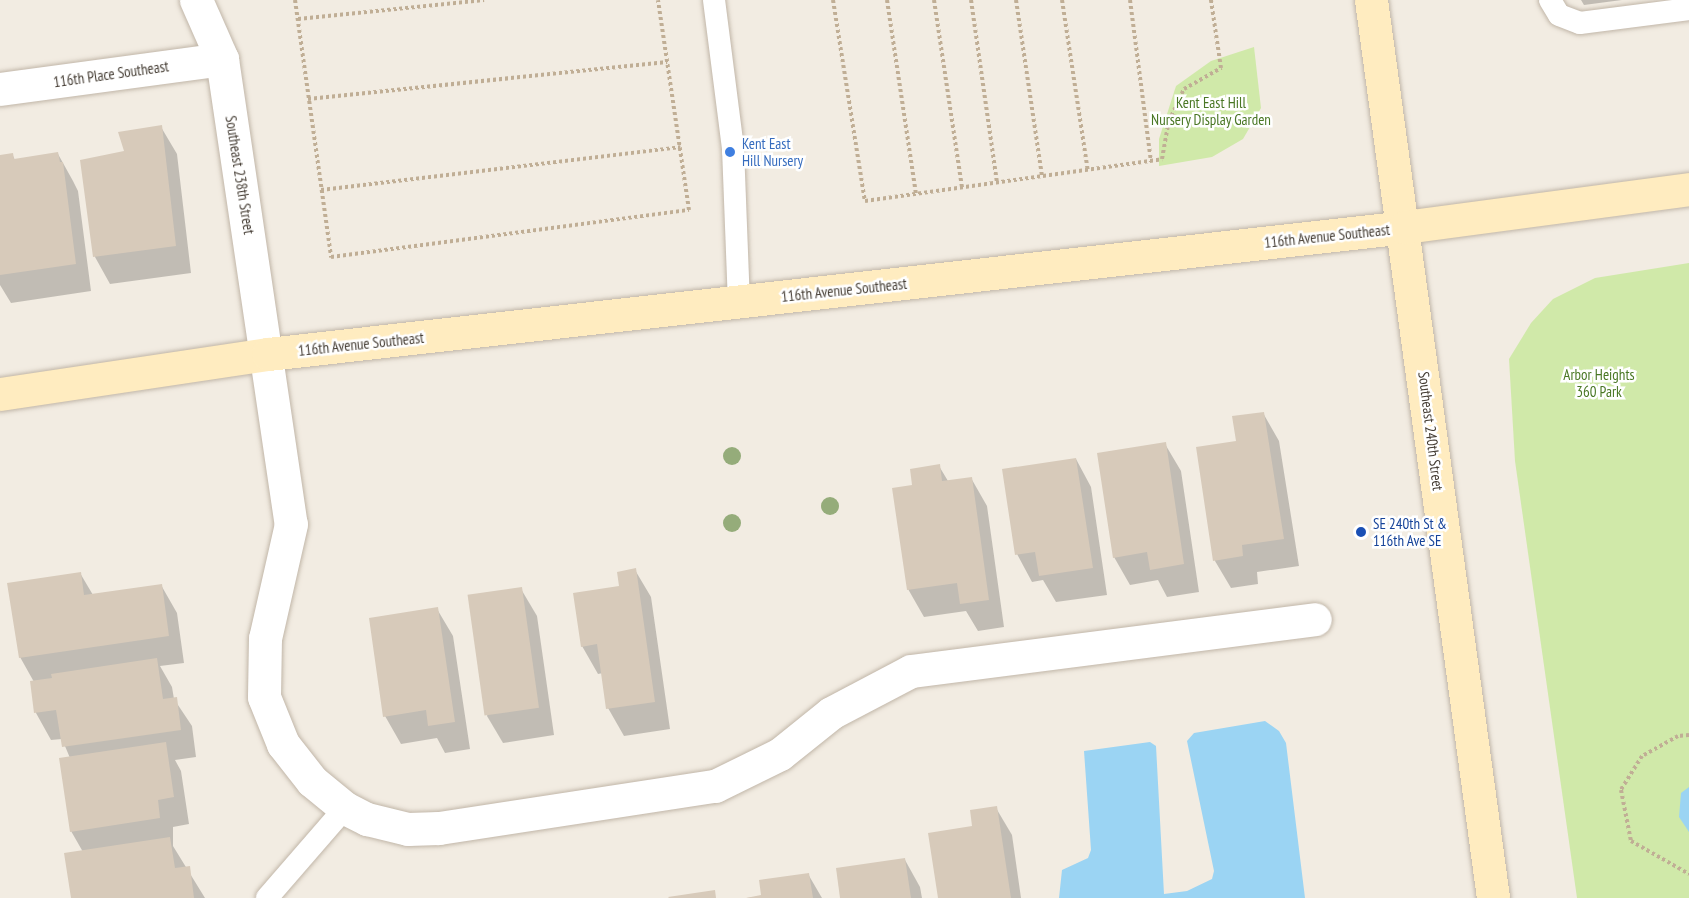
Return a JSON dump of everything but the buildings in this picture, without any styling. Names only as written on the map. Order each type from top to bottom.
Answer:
[{"type":"main road","name":"Southeast 240th Street","points":[[1371,0],[1405,227],[1493,898]]},
{"type":"main road","name":"116th Avenue Southeast","points":[[0,394],[268,354],[1405,227],[1689,189]]},
{"type":"street","name":"Southeast 238th Street","points":[[196,0],[222,59],[268,354],[291,524],[265,638],[264,697],[283,744],[312,781],[345,808],[367,819],[408,829],[439,828],[715,786],[780,754],[831,713],[911,671],[1315,619]]},
{"type":"street","name":"116th Place Southeast","points":[[0,88],[222,59]]},
{"type":"lane","points":[[714,0],[733,148],[739,302]]},
{"type":"lane","points":[[1550,0],[1559,15],[1580,23],[1689,9]]},
{"type":"lane","points":[[267,898],[345,808]]},
{"type":"path","points":[[295,0],[331,257],[689,210],[658,0]]},
{"type":"path","points":[[298,19],[484,0]]},
{"type":"path","points":[[833,0],[865,201],[1162,159],[1169,121],[1184,89],[1221,68],[1211,0]]},
{"type":"path","points":[[887,0],[916,194]]},
{"type":"path","points":[[934,0],[962,188]]},
{"type":"path","points":[[971,0],[997,183]]},
{"type":"path","points":[[1016,0],[1042,177]]},
{"type":"path","points":[[1062,0],[1088,171]]},
{"type":"path","points":[[1130,0],[1151,162]]},
{"type":"path","points":[[308,99],[667,62]]},
{"type":"path","points":[[321,190],[680,147]]},
{"type":"path","points":[[1689,735],[1678,736],[1642,756],[1621,790],[1631,841],[1689,874]]},
{"type":"green space","name":"Kent East Hill Nursery Display Garden","points":[[1254,47],[1261,108],[1243,139],[1212,157],[1159,166],[1159,139],[1176,86],[1211,61]]},
{"type":"green space","name":"Arbor Heights 360 Park","points":[[1689,263],[1689,898],[1577,898],[1515,461],[1509,359],[1531,323],[1553,299],[1595,278]]},
{"type":"water","points":[[1265,721],[1279,731],[1286,743],[1305,898],[1059,898],[1062,870],[1088,858],[1091,850],[1084,751],[1150,742],[1156,746],[1164,894],[1187,891],[1212,879],[1214,871],[1187,741],[1194,733]]},
{"type":"water","points":[[1689,787],[1689,832],[1679,817],[1681,793]]},
{"type":"place","name":"Kent East Hill Nursery","points":[[730,152]]},
{"type":"place","name":"SE 240th St & 116th Ave SE","points":[[1361,532]]}]
